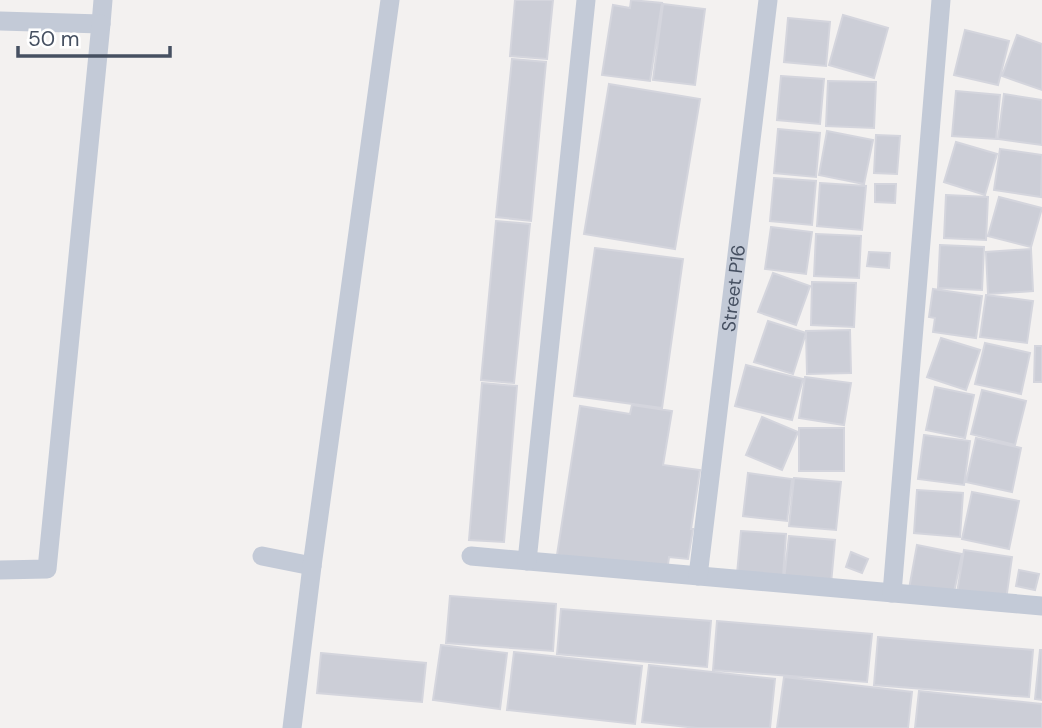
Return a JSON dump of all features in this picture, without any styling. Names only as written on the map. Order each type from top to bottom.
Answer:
[{"type":"street","points":[[0,570],[47,569],[103,0]]},
{"type":"street","points":[[292,728],[390,0]]},
{"type":"street","points":[[527,561],[586,0]]},
{"type":"street","name":"Street P16","points":[[698,576],[768,0]]},
{"type":"street","points":[[892,593],[941,0]]},
{"type":"street","points":[[0,21],[101,24]]},
{"type":"street","points":[[262,556],[312,566]]},
{"type":"street","points":[[471,556],[1042,606]]},
{"type":"building","points":[[515,0],[553,0],[547,59],[510,56]]},
{"type":"building","points":[[631,0],[662,3],[650,81],[602,75],[613,5],[630,8]]},
{"type":"building","points":[[663,4],[705,9],[695,85],[653,80]]},
{"type":"building","points":[[843,15],[888,28],[874,78],[829,65]]},
{"type":"building","points":[[788,18],[830,22],[826,66],[784,62]]},
{"type":"building","points":[[965,30],[1009,41],[998,85],[954,75]]},
{"type":"building","points":[[1017,35],[1042,44],[1042,90],[1002,76]]},
{"type":"building","points":[[512,59],[546,62],[531,221],[496,217]]},
{"type":"building","points":[[781,76],[824,79],[820,124],[777,120]]},
{"type":"building","points":[[828,81],[876,82],[874,128],[826,126]]},
{"type":"building","points":[[609,84],[700,99],[675,249],[584,234]]},
{"type":"building","points":[[956,91],[1000,95],[996,139],[952,136]]},
{"type":"building","points":[[1004,94],[1042,100],[1042,145],[998,139]]},
{"type":"building","points":[[778,129],[820,133],[816,177],[774,173]]},
{"type":"building","points":[[827,131],[873,140],[864,184],[819,175]]},
{"type":"building","points":[[876,135],[900,136],[897,174],[874,173]]},
{"type":"building","points":[[956,142],[997,154],[985,195],[944,182]]},
{"type":"building","points":[[1000,149],[1042,155],[1041,197],[994,190]]},
{"type":"building","points":[[774,178],[816,181],[812,225],[770,221]]},
{"type":"building","points":[[820,183],[866,186],[862,230],[817,226]]},
{"type":"building","points":[[875,184],[896,184],[895,203],[875,202]]},
{"type":"building","points":[[946,195],[988,197],[986,240],[944,238]]},
{"type":"building","points":[[999,197],[1042,208],[1031,247],[988,236]]},
{"type":"building","points":[[496,221],[530,224],[514,383],[481,380]]},
{"type":"building","points":[[771,227],[812,232],[806,274],[765,269]]},
{"type":"building","points":[[816,234],[861,236],[859,278],[814,276]]},
{"type":"building","points":[[940,245],[984,247],[982,290],[938,288]]},
{"type":"building","points":[[595,248],[683,259],[662,408],[574,396]]},
{"type":"building","points":[[1031,249],[1033,291],[988,294],[986,252]]},
{"type":"building","points":[[869,252],[890,253],[889,268],[867,266]]},
{"type":"building","points":[[773,273],[810,286],[796,325],[758,312]]},
{"type":"building","points":[[812,282],[856,283],[854,327],[811,325]]},
{"type":"building","points":[[933,289],[982,296],[976,338],[933,332],[935,318],[929,317]]},
{"type":"building","points":[[986,295],[1033,301],[1027,343],[980,337]]},
{"type":"building","points":[[768,321],[806,333],[793,374],[754,362]]},
{"type":"building","points":[[850,330],[851,373],[807,374],[806,331]]},
{"type":"building","points":[[941,338],[980,350],[966,390],[927,377]]},
{"type":"building","points":[[985,343],[1030,353],[1021,394],[975,384]]},
{"type":"building","points":[[1035,346],[1042,346],[1042,382],[1034,382]]},
{"type":"building","points":[[746,365],[803,379],[792,420],[735,406]]},
{"type":"building","points":[[805,377],[851,383],[844,425],[799,418]]},
{"type":"building","points":[[482,383],[517,386],[504,542],[469,540]]},
{"type":"building","points":[[935,387],[974,395],[965,438],[926,430]]},
{"type":"building","points":[[982,390],[1026,401],[1015,445],[971,434]]},
{"type":"building","points":[[632,405],[672,411],[663,465],[700,470],[688,559],[669,557],[667,571],[557,555],[580,406],[630,414]]},
{"type":"building","points":[[762,417],[798,432],[782,470],[746,455]]},
{"type":"building","points":[[799,428],[844,428],[844,471],[799,471]]},
{"type":"building","points":[[924,435],[970,441],[964,485],[918,479]]},
{"type":"building","points":[[976,438],[1021,448],[1012,492],[966,482]]},
{"type":"building","points":[[748,473],[792,479],[787,521],[743,516]]},
{"type":"building","points":[[794,478],[841,482],[836,530],[789,526]]},
{"type":"building","points":[[917,490],[963,493],[960,537],[914,533]]},
{"type":"building","points":[[972,492],[1019,501],[1009,549],[962,539]]},
{"type":"building","points":[[741,531],[786,534],[783,577],[737,574]]},
{"type":"building","points":[[789,536],[835,540],[831,584],[784,580]]},
{"type":"building","points":[[917,545],[962,554],[953,597],[909,589]]},
{"type":"building","points":[[964,550],[1012,557],[1006,600],[957,593]]},
{"type":"building","points":[[851,552],[868,559],[862,573],[846,567]]},
{"type":"building","points":[[1019,570],[1039,574],[1035,590],[1016,586]]},
{"type":"building","points":[[450,596],[556,604],[553,651],[446,643]]},
{"type":"building","points":[[561,609],[711,621],[707,667],[557,654]]},
{"type":"building","points":[[717,621],[872,634],[867,682],[713,670]]},
{"type":"building","points":[[878,637],[1033,650],[1029,697],[874,685]]},
{"type":"building","points":[[441,645],[507,653],[500,709],[433,700]]},
{"type":"building","points":[[1042,650],[1042,700],[1035,699]]},
{"type":"building","points":[[514,652],[642,666],[635,724],[507,710]]},
{"type":"building","points":[[321,653],[426,663],[422,702],[317,693]]},
{"type":"building","points":[[649,665],[775,679],[770,728],[697,728],[642,722]]},
{"type":"building","points":[[784,677],[912,692],[908,728],[777,728]]},
{"type":"building","points":[[919,691],[1042,704],[1042,728],[915,728]]}]
